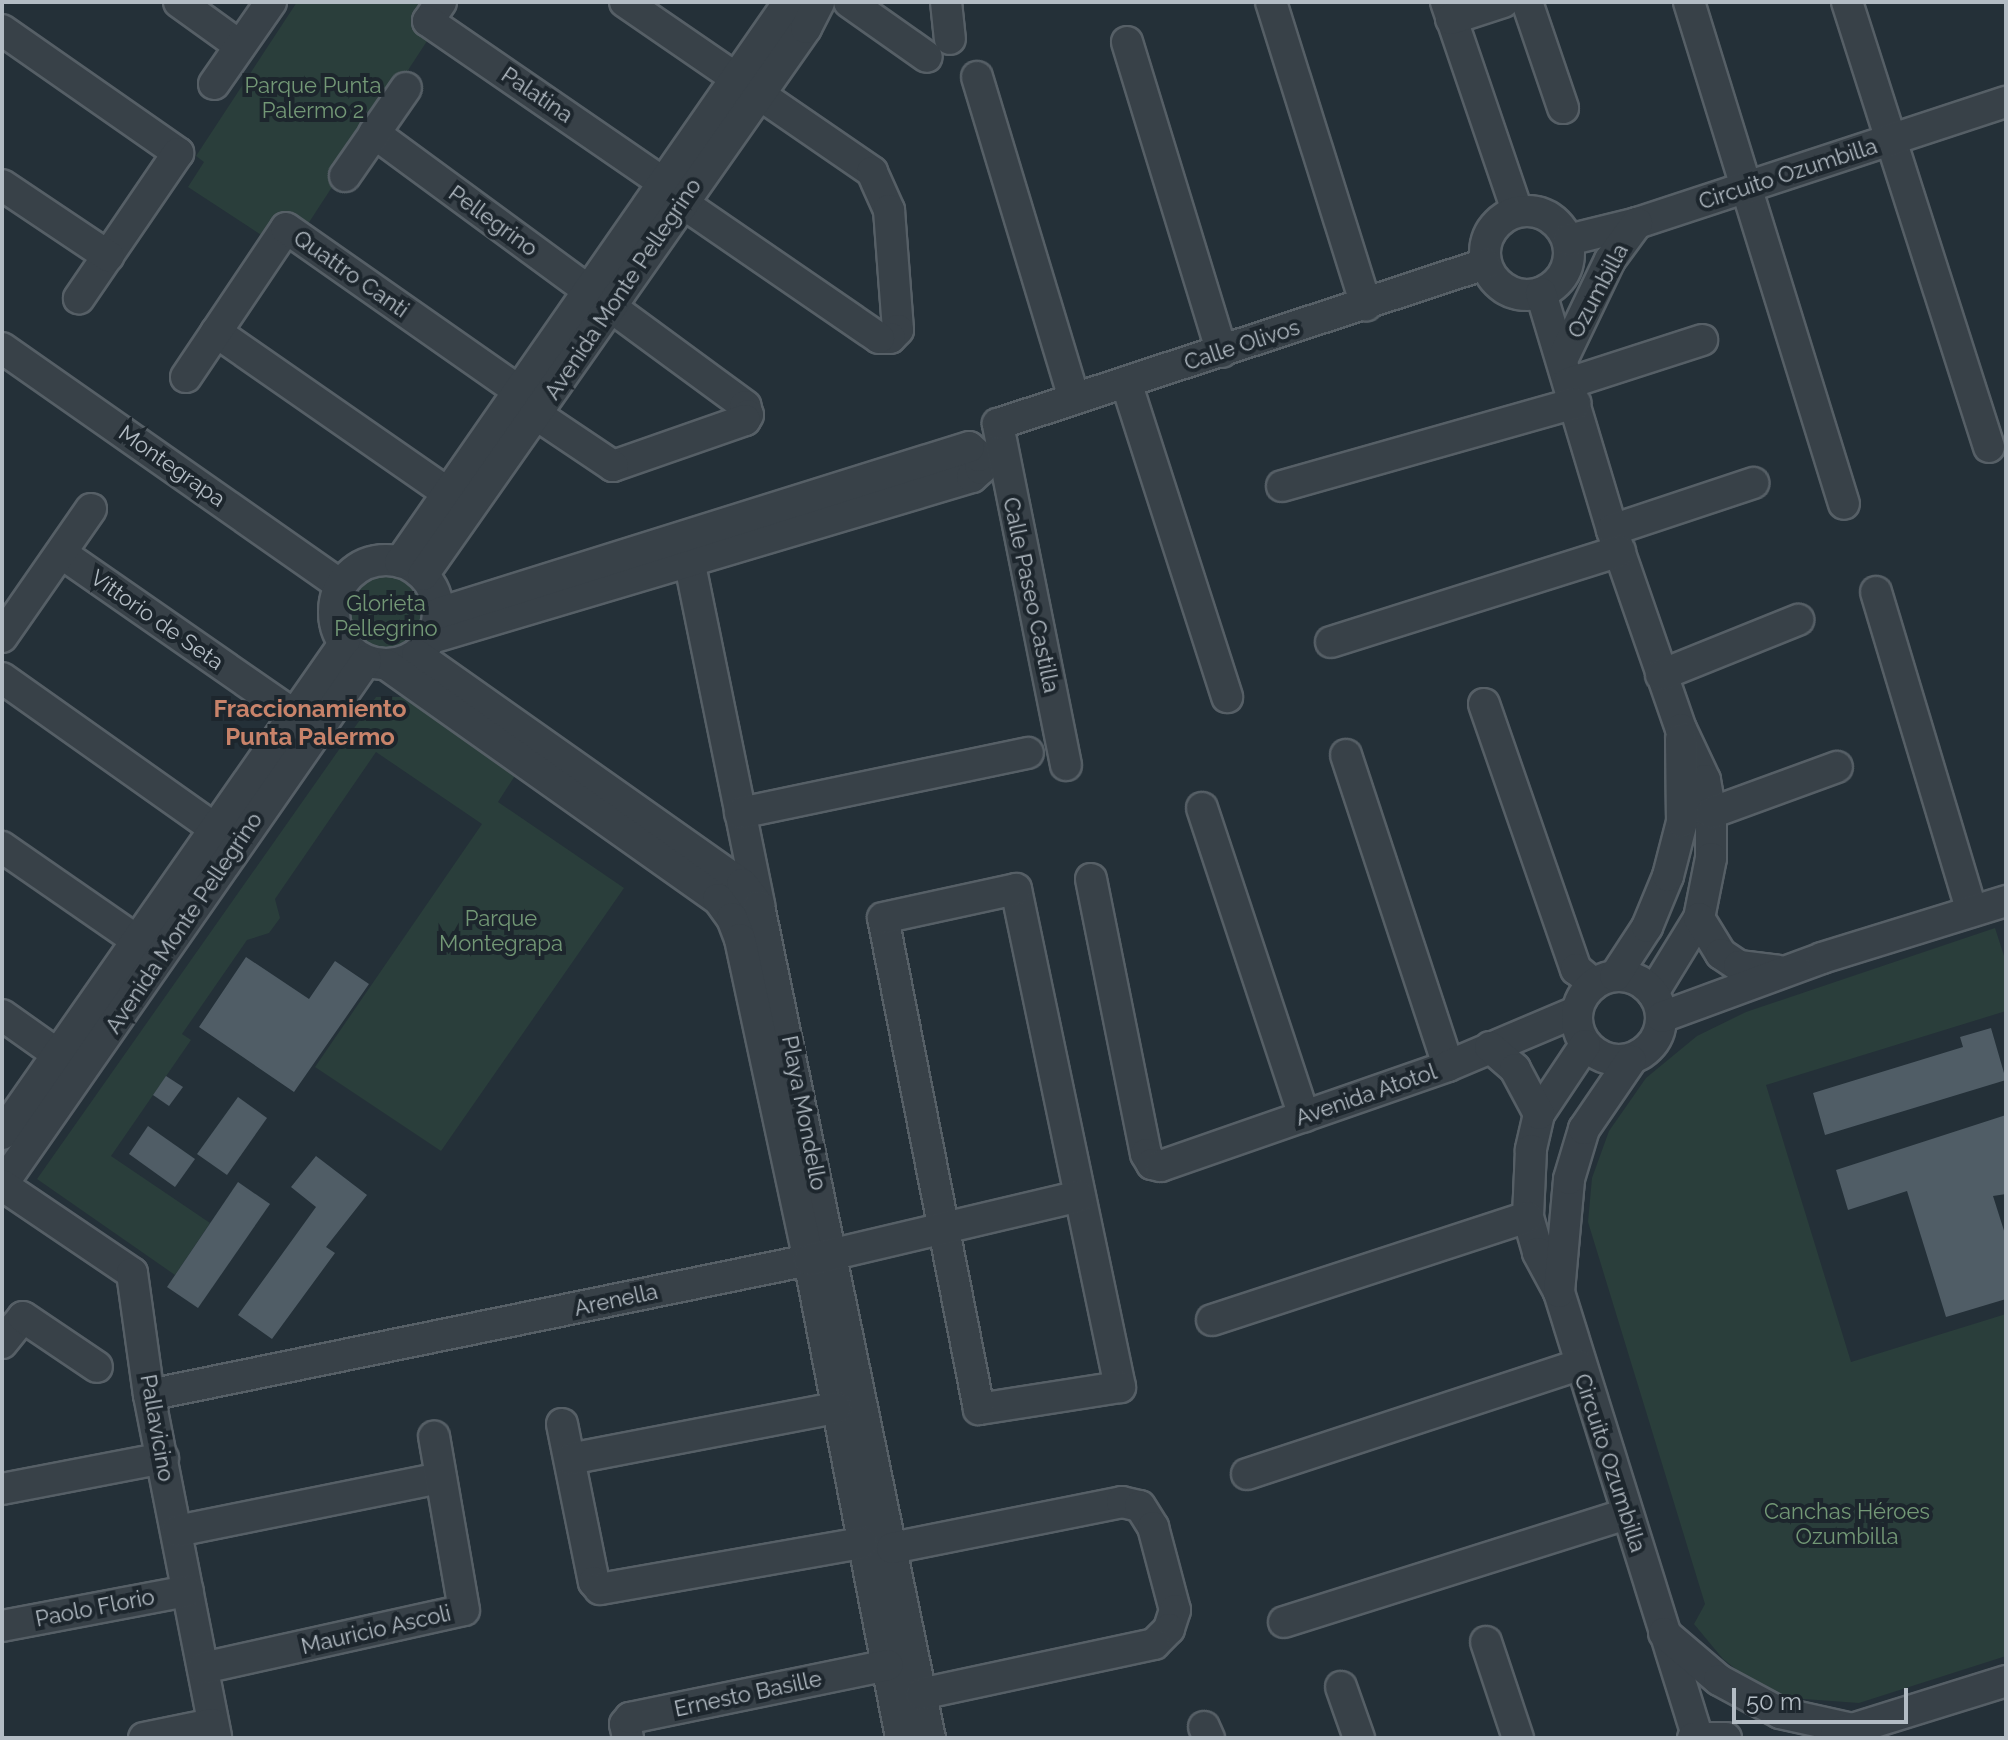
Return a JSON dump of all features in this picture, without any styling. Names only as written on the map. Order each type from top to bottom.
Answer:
[{"type":"street","points":[[179,2],[240,46]]},
{"type":"street","points":[[214,84],[271,2]]},
{"type":"street","name":"Palatina","points":[[441,2],[428,21],[673,192]]},
{"type":"street","points":[[625,2],[872,172],[883,190],[889,210],[898,330],[890,338],[879,338],[673,192]]},
{"type":"street","name":"Avenida Monte Pellegrino","points":[[746,88],[789,2]]},
{"type":"street","name":"Avenida Monte Pellegrino","points":[[412,569],[746,88],[819,2]]},
{"type":"street","points":[[849,2],[938,48],[946,2]]},
{"type":"street","points":[[1271,2],[1366,305]]},
{"type":"street","points":[[1503,2],[1449,10],[1517,211]]},
{"type":"street","points":[[1527,2],[1563,108]]},
{"type":"street","points":[[1689,2],[1844,504]]},
{"type":"street","points":[[1847,2],[1989,447]]},
{"type":"street","points":[[2,30],[178,153],[79,298]]},
{"type":"street","points":[[1127,42],[1222,352]]},
{"type":"street","points":[[977,77],[1074,398]]},
{"type":"street","points":[[345,176],[406,88]]},
{"type":"street","name":"Circuito Ozumbilla","points":[[1568,240],[1637,223],[2006,102]]},
{"type":"street","name":"Pellegrino","points":[[374,133],[745,406],[745,420],[613,466],[601,463],[528,403]]},
{"type":"street","points":[[2,185],[108,256]]},
{"type":"street","points":[[1517,211],[1538,211],[1556,221],[1568,240],[1569,261],[1559,281],[1541,293],[1518,295],[1497,284],[1485,264],[1485,241],[1497,222],[1517,211]]},
{"type":"street","name":"Ozumbilla","points":[[1569,382],[1610,260],[1637,223]]},
{"type":"street","name":"Quattro Canti","points":[[186,377],[286,228],[528,403]]},
{"type":"street","name":"Calle Olivos","points":[[998,424],[1485,264]]},
{"type":"street","points":[[1541,293],[1616,541],[1681,729],[1705,780],[1711,813],[1711,858],[1699,918],[1657,1005],[1658,1035],[1647,1051],[1631,1060],[1606,1060],[1585,1045],[1576,1012],[1647,927],[1672,862],[1682,822],[1681,729]]},
{"type":"street","points":[[216,332],[448,493]]},
{"type":"street","points":[[1282,486],[1569,382],[1702,340]]},
{"type":"street","name":"Montegrapa","points":[[2,348],[341,585]]},
{"type":"street","points":[[1126,382],[1227,697]]},
{"type":"street","name":"Avenida Monte Pellegrino","points":[[412,569],[448,493],[528,403]]},
{"type":"street","name":"Calle Paseo Castilla","points":[[998,424],[1066,765]]},
{"type":"street","points":[[429,635],[412,569],[378,561],[357,569],[341,585],[333,616],[366,657],[688,549],[969,447],[979,456],[981,469],[972,477],[688,549]]},
{"type":"street","points":[[1331,642],[1616,541],[1753,483]]},
{"type":"street","points":[[2,637],[91,509]]},
{"type":"street","points":[[688,549],[759,906]]},
{"type":"street","name":"Vittorio de Seta","points":[[61,553],[293,714]]},
{"type":"street","points":[[1876,592],[1972,911]]},
{"type":"street","points":[[1661,675],[1798,620]]},
{"type":"street","name":"Playa Mondello","points":[[429,635],[604,804],[718,899],[732,918],[821,1257],[892,1548],[930,1738]]},
{"type":"street","name":"Avenida Monte Pellegrino","points":[[2,1185],[148,949],[214,828],[293,714],[366,657]]},
{"type":"street","name":"Avenida Monte Pellegrino","points":[[2,1134],[57,1054],[148,949],[366,657]]},
{"type":"street","name":"Playa Mondello","points":[[366,657],[604,804],[742,884],[759,906],[821,1257],[836,1408],[901,1738]]},
{"type":"street","points":[[2,678],[214,828]]},
{"type":"street","points":[[1484,704],[1576,969],[1605,980],[1637,980],[1657,1005]]},
{"type":"street","points":[[740,813],[1028,753]]},
{"type":"street","points":[[1346,755],[1448,1066]]},
{"type":"street","points":[[1711,813],[1837,767]]},
{"type":"street","points":[[1202,808],[1304,1117]]},
{"type":"street","points":[[2,847],[148,949]]},
{"type":"street","name":"Avenida Atotol","points":[[1091,879],[1146,1154],[1152,1164],[1161,1166],[1448,1066],[1576,1012]]},
{"type":"street","points":[[1016,889],[1120,1387],[979,1409],[941,1227],[883,918],[1016,889]]},
{"type":"street","points":[[1657,1005],[1784,972],[1972,911],[2005,906]]},
{"type":"street","points":[[1699,918],[1721,954],[1739,966],[1784,972]]},
{"type":"street","points":[[2,1015],[57,1054]]},
{"type":"street","name":"Circuito Ozumbilla","points":[[1585,1045],[1539,1114],[1531,1150],[1528,1217],[1538,1253],[1559,1292],[1664,1633],[1705,1737]]},
{"type":"street","points":[[1490,1047],[1515,1069],[1539,1114]]},
{"type":"street","name":"Circuito Ozumbilla","points":[[1559,1292],[1569,1179],[1584,1129],[1631,1060]]},
{"type":"street","name":"Pallavicino","points":[[2,1185],[132,1273],[149,1395],[215,1731]]},
{"type":"street","name":"Arenella","points":[[149,1395],[821,1257],[1080,1196]]},
{"type":"street","points":[[1212,1320],[1528,1217]]},
{"type":"street","points":[[2,1343],[23,1317],[97,1367]]},
{"type":"street","points":[[1247,1474],[1579,1365]]},
{"type":"street","points":[[570,1459],[836,1408]]},
{"type":"street","points":[[562,1424],[594,1582],[600,1589],[862,1543]]},
{"type":"street","name":"Mauricio Ascoli","points":[[203,1668],[464,1610],[434,1437]]},
{"type":"street","points":[[2,1489],[163,1458]]},
{"type":"street","points":[[177,1531],[441,1478]]},
{"type":"street","points":[[892,1548],[1122,1502],[1140,1506],[1153,1527],[1175,1610],[1169,1629],[1154,1644],[921,1694]]},
{"type":"street","points":[[1284,1622],[1626,1514]]},
{"type":"street","name":"Paolo Florio","points":[[2,1626],[188,1591]]},
{"type":"street","points":[[1664,1633],[1719,1680],[1780,1713],[1853,1729]]},
{"type":"street","points":[[1486,1642],[1518,1738]]},
{"type":"street","name":"Ernesto Basille","points":[[628,1738],[625,1724],[630,1718],[888,1665]]},
{"type":"street","points":[[1824,1738],[2006,1681]]},
{"type":"street","points":[[1341,1687],[1359,1738]]},
{"type":"street","points":[[144,1738],[215,1731]]},
{"type":"green space","name":"Parque Punta Palermo 2","points":[[297,2],[430,2],[413,27],[429,38],[306,227],[283,213],[266,238],[188,187],[204,162],[196,156]]},
{"type":"green space","name":"Glorieta Pellegrino","points":[[386,573],[402,576],[416,585],[425,599],[428,615],[425,631],[416,645],[402,654],[386,657],[370,654],[356,645],[347,631],[344,615],[347,599],[356,585],[370,576]]},
{"type":"green space","name":"Parque Montegrapa","points":[[376,697],[402,697],[516,774],[498,802],[624,888],[441,1151],[315,1067],[482,824],[376,752],[275,899],[280,918],[269,933],[247,940],[182,1034],[191,1040],[111,1156],[210,1223],[175,1275],[37,1179]]},
{"type":"green space","name":"Canchas Héroes Ozumbilla","points":[[1995,928],[2006,962],[2006,1011],[1766,1085],[1851,1362],[2006,1314],[2006,1656],[1859,1703],[1790,1698],[1756,1685],[1723,1659],[1694,1624],[1705,1604],[1588,1222],[1592,1178],[1609,1131],[1646,1078],[1697,1036],[1746,1012]]},
{"type":"building","points":[[246,957],[309,999],[335,961],[369,984],[294,1092],[199,1027]]},
{"type":"building","points":[[1991,1028],[2006,1080],[1825,1135],[1813,1093],[1963,1047],[1960,1037]]},
{"type":"building","points":[[166,1076],[183,1087],[169,1106],[153,1095]]},
{"type":"building","points":[[238,1097],[267,1118],[227,1175],[197,1154]]},
{"type":"building","points":[[2006,1115],[2006,1194],[1993,1196],[2006,1237],[2006,1299],[1946,1317],[1907,1191],[1848,1210],[1836,1170]]},
{"type":"building","points":[[148,1126],[195,1159],[175,1187],[129,1154]]},
{"type":"building","points":[[316,1156],[367,1195],[326,1247],[335,1253],[272,1339],[238,1315],[316,1207],[291,1187]]},
{"type":"building","points":[[238,1182],[270,1204],[198,1308],[167,1287]]},
{"type":"district","name":"Fraccionamiento Punta Palermo","points":[[310,723]]}]
